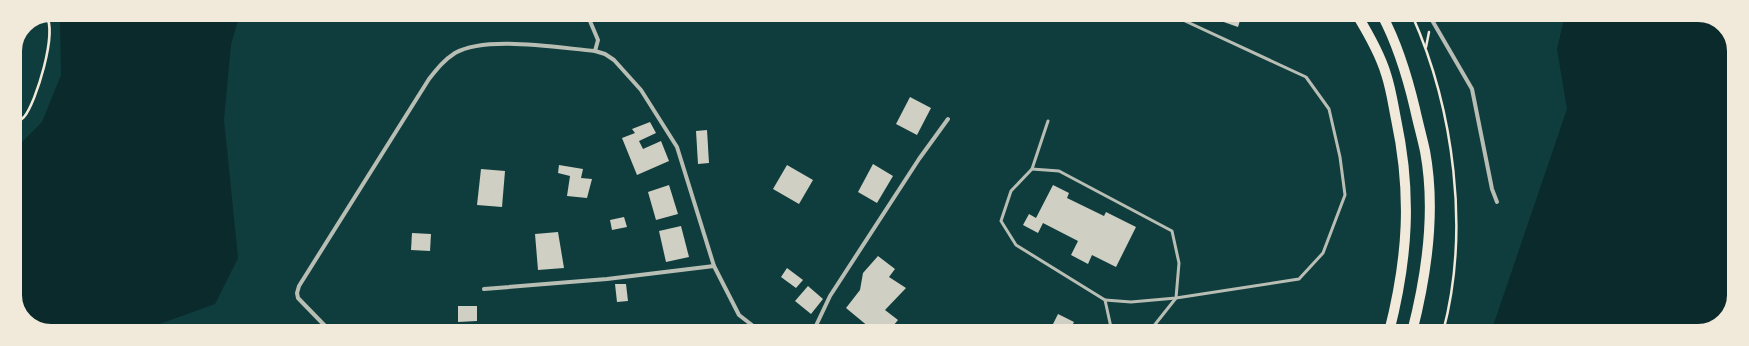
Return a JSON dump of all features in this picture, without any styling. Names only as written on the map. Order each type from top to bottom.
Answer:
[{"type":"highway","points":[[1361,21],[1386,74],[1404,155],[1407,196],[1406,245],[1398,300],[1391,325]]},
{"type":"highway","points":[[1385,21],[1405,66],[1425,152],[1429,193],[1429,241],[1421,298],[1414,325]]},
{"type":"street","points":[[590,21],[598,40],[595,51]]},
{"type":"street","points":[[1433,21],[1472,89],[1492,189],[1497,202]]},
{"type":"street","points":[[324,325],[298,298],[297,293],[299,286],[406,115],[440,64],[456,52],[482,45],[520,45],[595,51],[605,54],[614,60],[641,90],[656,118],[677,147],[714,266],[739,315],[752,325]]},
{"type":"street","points":[[816,325],[834,290],[919,159],[948,119]]},
{"type":"street","points":[[484,289],[607,279],[714,266]]},
{"type":"lane","points":[[1048,121],[1032,169],[1011,191],[1001,221],[1016,245],[1105,300],[1131,302],[1176,298],[1299,279],[1323,253],[1345,195],[1340,157],[1329,109],[1306,77],[1185,21]]},
{"type":"lane","points":[[1032,169],[1059,171],[1172,231],[1179,263],[1176,298],[1154,325]]},
{"type":"lane","points":[[1105,300],[1110,325]]},
{"type":"path","points":[[21,119],[24,117],[37,90],[47,55],[50,31],[48,21]]},
{"type":"path","points":[[1415,21],[1426,47],[1441,103],[1448,136],[1456,196],[1453,277],[1444,325]]},
{"type":"water","points":[[60,21],[238,21],[231,44],[224,120],[238,258],[215,304],[157,325],[51,325],[36,321],[26,311],[21,297],[21,143],[42,122],[61,75]]},
{"type":"water","points":[[1564,21],[1698,21],[1713,25],[1720,31],[1726,40],[1728,49],[1728,295],[1724,310],[1713,321],[1698,325],[1493,325],[1567,109],[1557,49]]},
{"type":"building","points":[[1221,21],[1240,21],[1238,27]]},
{"type":"building","points":[[910,97],[931,108],[917,135],[896,124]]},
{"type":"building","points":[[650,122],[656,133],[639,141],[643,149],[661,141],[669,161],[637,175],[622,138],[635,133],[632,129]]},
{"type":"building","points":[[707,130],[709,163],[698,164],[696,131]]},
{"type":"building","points":[[873,164],[893,176],[877,203],[858,192]]},
{"type":"building","points":[[559,165],[583,169],[581,178],[592,179],[587,198],[567,196],[570,176],[558,173]]},
{"type":"building","points":[[787,165],[813,180],[799,204],[773,189]]},
{"type":"building","points":[[481,169],[505,171],[502,207],[477,205]]},
{"type":"building","points":[[669,185],[678,214],[656,220],[648,192]]},
{"type":"building","points":[[1053,185],[1069,193],[1067,198],[1104,216],[1106,212],[1136,227],[1116,267],[1092,255],[1088,264],[1071,255],[1078,241],[1043,223],[1038,233],[1023,225],[1029,214],[1036,218]]},
{"type":"building","points":[[624,217],[627,227],[612,230],[610,220]]},
{"type":"building","points":[[681,226],[689,257],[666,262],[659,231]]},
{"type":"building","points":[[558,232],[564,268],[538,270],[535,234]]},
{"type":"building","points":[[412,233],[431,234],[430,251],[411,250]]},
{"type":"building","points":[[878,256],[895,269],[889,277],[906,288],[885,310],[898,320],[894,325],[867,325],[846,308],[860,290],[863,273]]},
{"type":"building","points":[[787,268],[803,280],[796,288],[781,277]]},
{"type":"building","points":[[615,284],[626,284],[628,301],[617,302]]},
{"type":"building","points":[[808,286],[823,299],[811,314],[795,301]]},
{"type":"building","points":[[458,306],[477,306],[477,321],[458,322]]},
{"type":"building","points":[[1058,314],[1074,322],[1072,325],[1052,325]]}]
